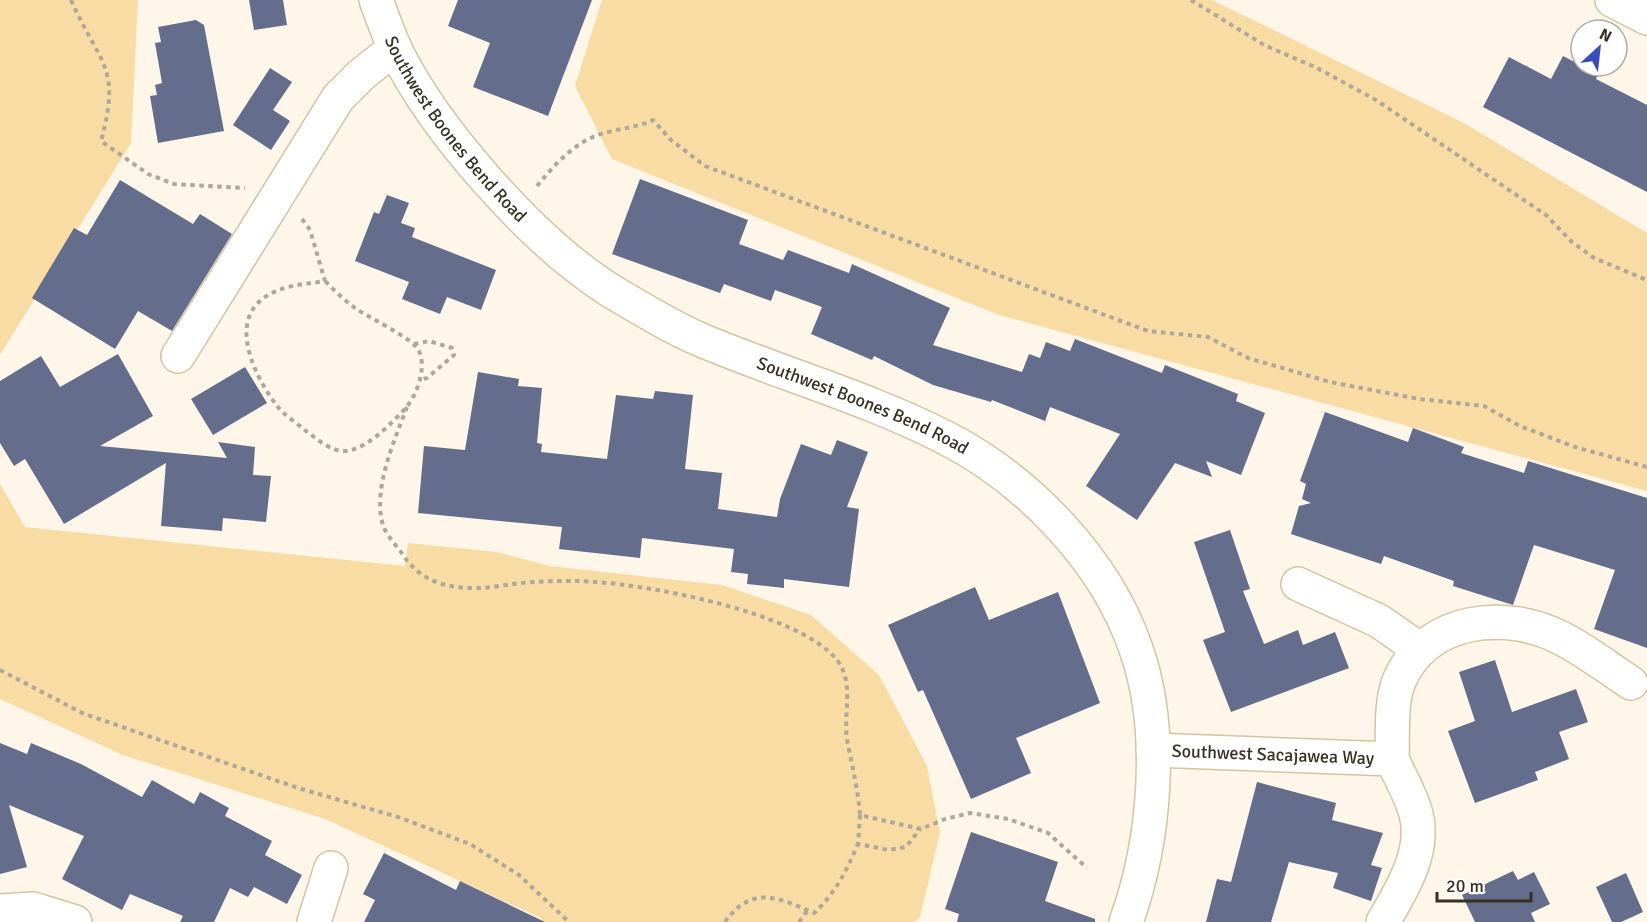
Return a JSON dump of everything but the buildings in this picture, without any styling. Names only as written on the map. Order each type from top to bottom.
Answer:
[{"type":"street","name":"Southwest Boones Bend Road","points":[[376,0],[395,48],[416,85],[467,156],[522,216],[562,254],[605,286],[698,339],[899,416],[948,439],[994,469],[1038,504],[1076,546],[1110,593],[1132,640],[1149,703],[1153,750],[1149,821],[1136,894],[1126,922]]},
{"type":"street","points":[[1612,0],[1647,18]]},
{"type":"street","points":[[178,356],[338,98],[361,75],[395,48]]},
{"type":"street","points":[[1298,584],[1379,621],[1419,649]]},
{"type":"street","name":"Southwest Sacajawea Way","points":[[1383,922],[1404,886],[1416,852],[1417,815],[1392,759],[1393,719],[1399,682],[1419,649],[1449,629],[1478,622],[1508,623],[1535,628],[1561,638],[1631,683]]},
{"type":"street","name":"Southwest Sacajawea Way","points":[[1153,750],[1392,759]]},
{"type":"street","points":[[314,922],[331,868]]},
{"type":"street","points":[[0,911],[33,909],[59,915],[75,922]]},
{"type":"path","points":[[71,0],[97,47],[110,79],[108,114],[101,141],[148,174],[174,184],[255,188]]},
{"type":"path","points":[[1191,0],[1263,45],[1317,68],[1376,100],[1546,215],[1572,242],[1594,258],[1647,280]]},
{"type":"path","points":[[532,192],[553,166],[581,143],[606,132],[638,127],[653,120],[671,140],[705,166],[1148,331],[1208,337],[1248,358],[1330,381],[1419,399],[1484,406],[1520,426],[1575,447],[1647,467]]},
{"type":"path","points":[[297,213],[310,230],[325,281],[355,308],[419,350],[420,380],[407,407],[389,456],[381,495],[383,526],[413,570],[430,581],[473,588],[525,582],[579,581],[658,591],[731,605],[812,638],[838,661],[848,689],[847,737],[856,775],[860,815],[859,841],[847,869],[827,902],[814,913],[773,896],[750,899],[725,922]]},
{"type":"path","points":[[325,281],[285,287],[267,296],[256,306],[247,327],[250,351],[257,375],[279,409],[315,438],[330,447],[345,451],[362,446],[380,434],[407,407]]},
{"type":"path","points":[[413,344],[429,341],[452,348],[454,355],[427,378],[420,380]]},
{"type":"path","points":[[0,670],[82,713],[298,788],[398,817],[471,844],[519,874],[569,922]]},
{"type":"path","points":[[859,841],[858,844],[889,850],[906,848],[921,829],[945,819],[970,813],[1008,819],[1048,833],[1087,868]]},
{"type":"path","points":[[860,815],[921,829]]},
{"type":"path","points":[[799,922],[808,910]]},
{"type":"shaded area","points":[[0,0],[138,0],[131,143],[0,355]]},
{"type":"shaded area","points":[[602,0],[1212,0],[1464,123],[1647,233],[1647,491],[999,315],[612,159],[575,86]]},
{"type":"shaded area","points":[[0,484],[25,527],[405,566],[408,543],[497,552],[550,566],[722,585],[811,615],[879,675],[927,766],[940,833],[920,917],[915,922],[542,922],[541,918],[325,819],[123,755],[0,699]]}]
